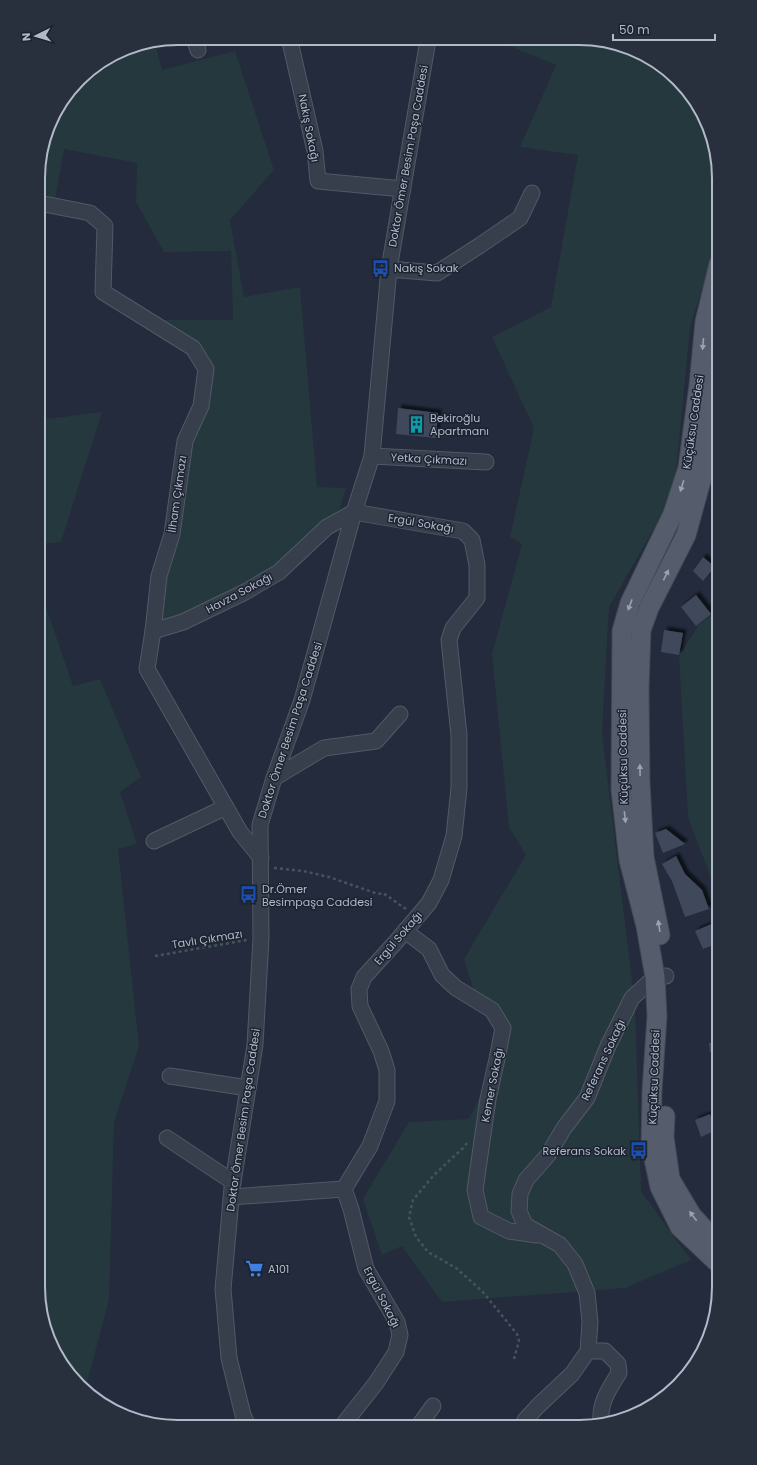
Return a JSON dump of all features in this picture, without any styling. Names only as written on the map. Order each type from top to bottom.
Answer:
[{"type":"main road","name":"Küçüksu Caddesi","points":[[712,296],[705,322],[699,385],[688,468],[673,514],[630,603],[622,631],[621,790],[630,860],[646,926],[661,976],[670,1020],[667,1049],[664,1137],[670,1179],[692,1216],[712,1237]]},
{"type":"main road","name":"Küçüksu Caddesi","points":[[712,416],[704,470],[686,535],[649,608],[641,630],[639,689],[640,782],[644,857],[658,922],[661,976],[652,1090],[652,1145],[660,1187],[680,1227],[712,1257]]},
{"type":"street","name":"Nakış Sokağı","points":[[291,45],[315,151],[318,181],[403,189]]},
{"type":"street","name":"Doktor Ömer Besim Paşa Caddesi","points":[[245,1420],[229,1358],[223,1289],[232,1190],[255,1045],[262,938],[260,825],[274,778],[302,700],[354,512],[372,456],[389,269],[427,45]]},
{"type":"street","points":[[389,269],[437,273],[520,218],[532,193]]},
{"type":"street","name":"İlham Çıkmazı","points":[[45,204],[90,213],[105,226],[103,292],[194,348],[206,369],[201,406],[185,441],[172,534],[159,576],[147,669],[240,832],[261,862]]},
{"type":"street","name":"Yetka Çıkmazı","points":[[372,456],[486,462]]},
{"type":"street","name":"Havza Sokağı","points":[[153,631],[183,622],[245,592],[279,572],[328,527],[354,512]]},
{"type":"street","name":"Ergül Sokağı","points":[[347,1420],[376,1383],[396,1352],[400,1335],[397,1322],[366,1269],[351,1208],[344,1189],[370,1146],[387,1101],[387,1070],[381,1051],[360,1006],[359,989],[364,977],[429,903],[441,880],[454,836],[459,788],[459,735],[449,640],[453,628],[477,598],[477,565],[472,540],[463,531],[354,512]]},
{"type":"street","points":[[274,778],[324,748],[376,742],[400,714]]},
{"type":"street","points":[[154,841],[226,807]]},
{"type":"street","name":"Kemer Sokağı","points":[[405,931],[429,949],[442,976],[456,988],[492,1010],[503,1028],[488,1099],[474,1190],[481,1217],[509,1231],[542,1236]]},
{"type":"street","name":"Referans Sokağı","points":[[588,1351],[590,1322],[587,1293],[575,1264],[560,1245],[525,1225],[519,1211],[520,1194],[526,1180],[548,1155],[564,1128],[587,1098],[608,1046],[632,998],[661,976]]},
{"type":"street","points":[[170,1076],[248,1088]]},
{"type":"street","points":[[167,1138],[232,1190],[344,1189]]},
{"type":"street","points":[[525,1420],[572,1374],[588,1351],[605,1351],[618,1364],[619,1373],[606,1394],[600,1413],[600,1418]]},
{"type":"street","points":[[422,1420],[433,1406]]},
{"type":"path","points":[[261,862],[323,875],[378,894],[383,893],[406,909],[405,931]]},
{"type":"path","name":"Tavlı Çıkmazı","points":[[155,956],[262,938]]},
{"type":"path","points":[[467,1142],[463,1148],[434,1175],[413,1200],[409,1217],[416,1237],[428,1252],[456,1268],[482,1291],[517,1334],[519,1341],[514,1359]]},
{"type":"green space","points":[[508,45],[587,45],[621,52],[653,67],[679,90],[690,104],[705,136],[711,161],[712,257],[690,328],[674,493],[609,607],[602,733],[635,1006],[641,1191],[691,1260],[625,1288],[442,1302],[402,1246],[382,1255],[363,1199],[409,1122],[469,1119],[485,1087],[498,1029],[479,1007],[464,959],[526,855],[509,827],[492,654],[522,544],[510,537],[534,428],[492,337],[551,307],[578,155],[520,147],[556,65]]},
{"type":"green space","points":[[156,47],[162,70],[235,51],[274,170],[230,220],[244,297],[300,287],[317,487],[346,488],[340,508],[276,574],[147,631],[181,440],[202,398],[199,353],[141,320],[233,320],[231,251],[164,252],[136,202],[137,163],[64,149],[55,200],[45,194],[45,170],[50,144],[55,127],[63,112],[78,90],[90,78],[127,55],[152,48]]},
{"type":"green space","points":[[102,412],[61,542],[45,543],[45,419]]},
{"type":"green space","points":[[45,604],[73,686],[100,679],[141,777],[120,792],[137,844],[118,849],[139,1046],[114,1122],[109,1300],[87,1383],[73,1368],[55,1338],[45,1295]]},
{"type":"green space","points":[[712,604],[712,880],[688,817],[679,656]]},
{"type":"building","name":"Bekiroğlu Apartmanı","points":[[398,408],[438,413],[436,438],[396,434]]},
{"type":"building","points":[[703,557],[712,564],[712,570],[703,581],[693,571]]},
{"type":"building","points":[[696,595],[711,614],[696,626],[681,607]]},
{"type":"building","points":[[664,630],[683,633],[679,655],[661,652]]},
{"type":"building","points":[[666,829],[685,844],[663,853],[655,833]]},
{"type":"building","points":[[676,856],[685,874],[702,890],[709,909],[685,917],[672,881],[662,864]]},
{"type":"building","points":[[712,924],[712,946],[703,949],[695,931]]},
{"type":"building","points":[[709,1043],[712,1043],[712,1052],[710,1052]]},
{"type":"building","points":[[710,1114],[712,1119],[712,1132],[701,1137],[695,1120]]},
{"type":"place","name":"Nakış Sokak","points":[[381,268]]},
{"type":"place","name":"Bekiroğlu Apartmanı","points":[[417,424]]},
{"type":"place","name":"Dr.Ömer Besimpaşa Caddesi","points":[[249,895]]},
{"type":"place","name":"Referans Sokak","points":[[639,1151]]},
{"type":"place","name":"A101","points":[[255,1269]]}]
